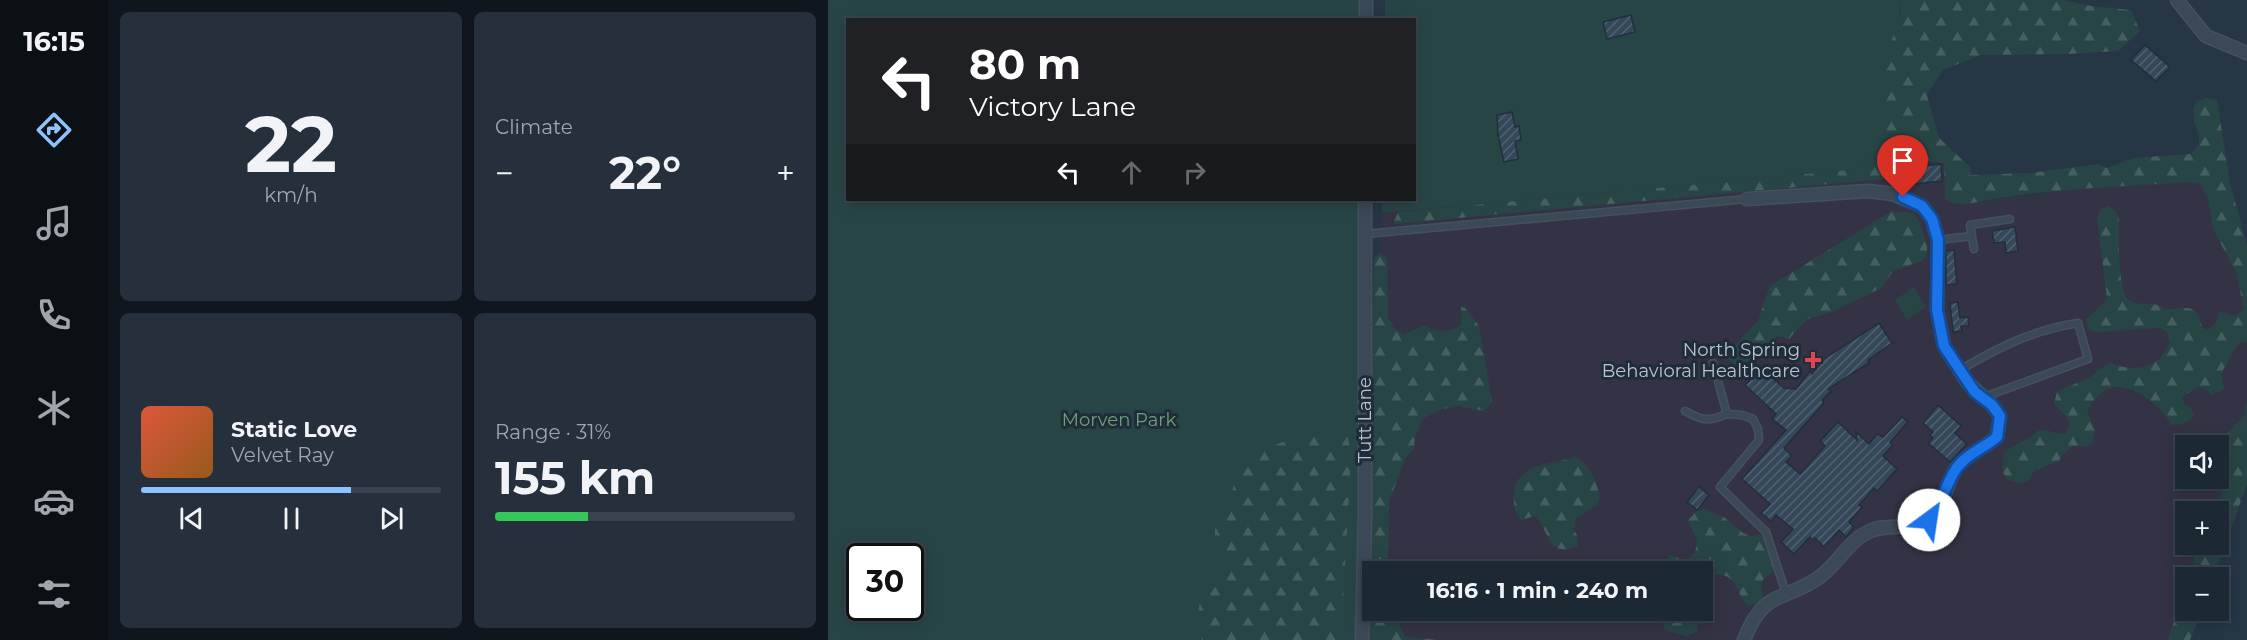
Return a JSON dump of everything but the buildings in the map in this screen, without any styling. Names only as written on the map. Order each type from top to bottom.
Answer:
[{"type":"street","points":[[1366,0],[1366,18]]},
{"type":"street","points":[[2176,0],[2206,36],[2247,53]]},
{"type":"street","points":[[1744,640],[1752,620],[1761,608],[1769,601],[1820,577],[1866,532],[1883,526],[1915,525],[1929,520],[1956,469],[1964,459],[1984,448],[1997,437],[2000,416],[1983,397],[1975,392],[1944,346],[1937,310],[1938,240],[1932,219],[1922,206],[1893,194],[1868,191],[1747,199]]},
{"type":"street","name":"Tutt Lane","points":[[1362,640],[1365,515],[1365,201]]},
{"type":"lane","points":[[1365,234],[1747,199]]},
{"type":"lane","points":[[1974,249],[1970,225],[2010,219]]},
{"type":"lane","points":[[1938,240],[1972,236]]},
{"type":"lane","points":[[1960,370],[1998,347],[2049,328],[2078,323],[2088,359],[1983,397]]},
{"type":"lane","points":[[1713,363],[1727,414]]},
{"type":"lane","points":[[1684,411],[1697,418],[1710,421],[1727,414],[1742,415],[1753,419],[1758,429],[1759,440],[1720,487],[1766,532],[1786,593]]},
{"type":"shaded area","name":"North Spring Behavioral Healthcare","points":[[1886,145],[1970,167],[1972,202],[2217,172],[2247,274],[2247,463],[2225,501],[2175,501],[2175,555],[2215,555],[2210,567],[2175,567],[2175,621],[2185,621],[2184,640],[1381,640],[1381,621],[1713,621],[1713,561],[1381,561],[1381,213],[1849,170]]},
{"type":"green space","name":"Morven Park","points":[[828,0],[1370,0],[1370,18],[846,18],[846,201],[1368,201],[1364,561],[1362,561],[1363,640],[828,640]]},
{"type":"green space","points":[[1385,0],[1901,0],[1886,118],[1886,145],[1873,160],[1849,170],[1382,213],[1382,201],[1416,201],[1416,18],[1385,18]]},
{"type":"green space","points":[[1901,0],[2063,0],[2091,6],[2131,10],[2140,31],[2118,51],[1981,55],[1943,70],[1927,95],[1939,138],[1970,167],[1970,175],[2031,173],[2098,164],[2107,168],[2134,158],[2190,154],[2199,146],[2193,114],[2196,101],[2207,98],[2217,100],[2230,183],[2247,245],[2247,342],[2241,342],[2235,348],[2221,374],[2224,389],[2211,395],[2206,389],[2198,387],[2182,397],[2184,404],[2191,408],[2194,415],[2189,420],[2182,424],[2172,425],[2155,405],[2140,394],[2123,387],[2110,388],[2098,396],[2087,410],[2095,431],[2092,443],[2086,447],[2073,446],[2062,455],[2059,461],[2038,469],[2029,480],[2019,483],[2008,480],[2002,471],[2004,453],[2011,448],[2039,431],[2065,433],[2070,426],[2068,418],[2054,404],[2057,392],[2088,378],[2110,363],[2134,368],[2153,364],[2170,344],[2167,332],[2160,328],[2094,332],[2089,330],[2086,320],[2107,298],[2097,218],[2100,209],[2109,206],[2119,219],[2121,277],[2126,297],[2130,301],[2161,306],[2166,309],[2189,308],[2196,313],[2202,327],[2208,330],[2215,324],[2220,312],[2235,316],[2244,309],[2236,272],[2213,229],[2209,202],[2200,183],[2066,190],[1956,204],[1945,199],[1944,164],[1937,162],[1902,165],[1900,173],[1894,178],[1393,224],[1398,212],[1849,170],[1873,160],[1886,145],[1883,68],[1901,11]]},
{"type":"green space","points":[[1892,211],[1913,213],[1920,223],[1927,247],[1927,256],[1921,261],[1893,271],[1881,288],[1832,312],[1807,319],[1789,339],[1777,336],[1739,370],[1725,355],[1758,321],[1770,286]]},
{"type":"green space","points":[[1381,253],[1387,259],[1388,317],[1394,328],[1404,335],[1424,325],[1438,331],[1451,330],[1461,325],[1461,307],[1465,308],[1479,326],[1492,402],[1484,411],[1459,406],[1439,410],[1422,419],[1415,438],[1414,449],[1406,457],[1389,501],[1388,561],[1370,561],[1374,258]]},
{"type":"green space","points":[[1914,287],[1926,307],[1907,320],[1895,300]]},
{"type":"green space","points":[[2247,400],[2247,484],[2229,535],[2229,501],[2219,501],[2222,489],[2229,489],[2229,435],[2226,435],[2244,417]]},
{"type":"green space","points":[[1341,432],[1348,437],[1351,456],[1341,640],[1202,640],[1200,602],[1206,592],[1221,578],[1223,568],[1215,528],[1218,521],[1235,506],[1232,490],[1239,473],[1248,460],[1276,444],[1293,439]]},
{"type":"green space","points":[[1575,457],[1588,468],[1600,496],[1597,505],[1576,518],[1574,530],[1578,546],[1560,549],[1550,542],[1535,516],[1520,520],[1514,504],[1514,492],[1518,480],[1531,469]]},
{"type":"green space","points":[[1705,509],[1725,518],[1750,536],[1764,535],[1776,567],[1774,572],[1763,580],[1763,599],[1754,605],[1748,605],[1728,577],[1713,574],[1713,561],[1664,561],[1670,555],[1685,560],[1695,553],[1697,540],[1688,520],[1697,511]]},
{"type":"green space","points":[[2196,555],[2222,555],[2218,567],[2191,567]]},
{"type":"green space","points":[[2175,618],[2175,621],[2198,621],[2190,640],[2168,640]]},
{"type":"green space","points":[[1369,621],[1397,621],[1405,637],[1438,640],[1369,640]]},
{"type":"green space","points":[[1664,621],[1699,621],[1697,631],[1687,636],[1665,630]]},
{"type":"place","name":"North Spring Behavioral Healthcare","points":[[1813,360]]},
{"type":"route","points":[[1903,197],[1922,206],[1932,219],[1938,240],[1937,310],[1944,346],[1975,392],[1992,405],[2000,416],[1997,437],[1984,448],[1964,459],[1956,469],[1929,520]]}]
